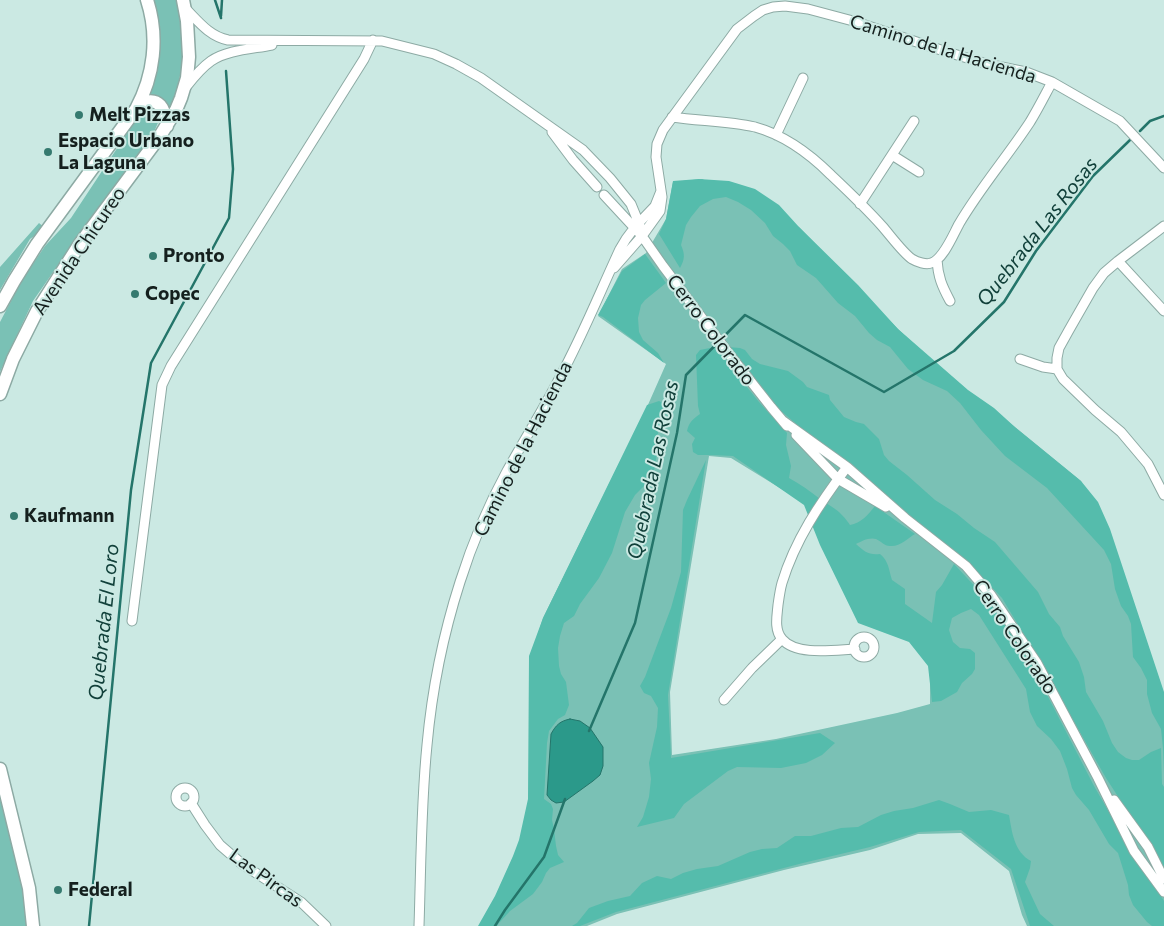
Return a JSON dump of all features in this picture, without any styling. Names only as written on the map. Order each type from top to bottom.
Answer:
[{"type":"main road","name":"Avenida Chicureo","points":[[0,306],[37,244],[139,104],[148,80],[153,55],[152,17],[147,0]]},
{"type":"main road","name":"Avenida Chicureo","points":[[1,387],[37,311],[79,245],[167,126],[176,110],[187,78],[189,57],[184,4]]},
{"type":"main road","points":[[139,104],[150,101],[160,104],[165,112],[167,126]]},
{"type":"main road","points":[[0,770],[29,888],[33,926]]},
{"type":"street","name":"Cerro Colorado","points":[[184,4],[209,32],[224,39],[234,41],[373,40],[392,42],[434,54],[481,78],[583,150],[631,204],[642,236],[663,266],[730,356],[783,421],[838,479],[906,518]]},
{"type":"street","name":"Camino de la Hacienda","points":[[609,273],[642,236],[660,211],[662,203],[656,157],[657,144],[663,130],[737,29],[763,10],[773,7],[808,8],[987,64],[1026,72],[1052,82],[1120,121],[1164,168]]},
{"type":"street","points":[[132,621],[162,385],[171,366],[364,60],[373,40]]},
{"type":"street","name":"Cerro Colorado","points":[[184,89],[205,66],[220,56],[292,41]]},
{"type":"street","points":[[776,135],[803,78]]},
{"type":"street","points":[[672,118],[749,126],[776,135],[798,147],[821,165],[913,260],[929,264],[937,260],[944,250],[984,184],[1031,121],[1052,82]]},
{"type":"street","points":[[860,204],[914,121]]},
{"type":"street","name":"Cerro Colorado","points":[[548,126],[573,160],[597,187]]},
{"type":"street","points":[[892,155],[919,172]]},
{"type":"street","points":[[590,178],[600,167]]},
{"type":"street","name":"Camino de la Hacienda","points":[[419,926],[427,739],[436,679],[453,606],[469,557],[490,505],[516,454],[567,365],[620,249],[637,225],[654,206],[661,191]]},
{"type":"street","name":"Cerro Colorado","points":[[604,195],[637,225]]},
{"type":"street","points":[[1164,226],[1104,274],[1093,288],[1069,330],[1057,358],[1057,369],[1063,378],[1095,410],[1121,432],[1148,464],[1164,495]]},
{"type":"street","points":[[937,260],[940,282],[950,301]]},
{"type":"street","points":[[1118,261],[1164,311]]},
{"type":"street","points":[[1020,359],[1043,367],[1057,369]]},
{"type":"street","name":"Cerro Colorado","points":[[783,421],[847,467],[966,566],[992,595],[1037,663],[1134,851],[1164,892]]},
{"type":"street","points":[[847,467],[803,532],[793,552],[782,584],[776,621],[782,639],[794,647],[804,650],[855,649]]},
{"type":"street","points":[[724,700],[752,668],[782,639]]},
{"type":"street","name":"Cerro Colorado","points":[[1098,778],[1148,847],[1164,879]]},
{"type":"street","name":"Las Pircas","points":[[191,803],[205,826],[220,845],[242,864],[301,902],[326,926]]},
{"type":"street","points":[[1130,842],[1140,835]]},
{"type":"shaded area","points":[[152,0],[178,0],[183,43],[181,70],[175,97],[169,111],[149,96]]},
{"type":"shaded area","points":[[146,107],[154,108],[158,111],[160,118],[151,139],[79,235],[33,301],[0,372],[0,322],[22,280],[45,246],[71,218]]},
{"type":"shaded area","points":[[699,179],[729,181],[755,189],[779,205],[858,285],[898,329],[968,390],[994,408],[1081,481],[1098,502],[1110,529],[1164,692],[1164,774],[1161,729],[1152,713],[1147,694],[1147,680],[1133,657],[1131,624],[1121,606],[1115,589],[1111,564],[1104,550],[1047,488],[1005,456],[960,403],[947,391],[923,380],[908,369],[890,347],[869,333],[855,316],[838,303],[816,278],[797,265],[790,251],[773,236],[765,223],[751,210],[726,197],[713,199],[700,206],[686,225],[681,245],[684,259],[680,268],[659,234],[666,219],[673,181]]},
{"type":"shaded area","points":[[702,179],[799,227],[899,330],[924,353],[968,392],[1015,427],[1081,481],[1164,694],[1164,926],[1027,926],[1009,871],[961,833],[918,834],[870,850],[784,870],[617,914],[587,926],[479,926],[494,900],[519,844],[529,802],[529,661],[543,618],[647,407],[666,364],[598,316],[622,269],[646,253],[666,219],[673,182]],"holes":[[[709,456],[731,458],[806,504],[930,667],[930,704],[776,739],[672,755],[670,692]]]},
{"type":"shaded area","points":[[39,223],[45,228],[30,239],[0,290],[0,267]]},
{"type":"shaded area","points":[[645,254],[666,283],[641,305],[638,318],[639,332],[643,340],[658,353],[664,363],[598,315],[622,271]]},
{"type":"shaded area","points":[[715,347],[759,402],[787,433],[786,445],[791,466],[789,478],[836,510],[850,525],[861,520],[875,506],[915,534],[894,546],[886,545],[873,539],[856,544],[867,552],[880,554],[883,557],[892,580],[905,589],[905,604],[932,623],[936,592],[954,564],[995,608],[1026,654],[1094,786],[1164,901],[1164,926],[1152,926],[1133,905],[1118,853],[1109,844],[1089,810],[1076,795],[1060,751],[1051,739],[1037,726],[1030,712],[1026,689],[979,615],[971,609],[952,618],[949,630],[953,642],[960,648],[970,649],[975,653],[975,669],[962,683],[957,692],[941,701],[932,702],[928,666],[909,642],[858,623],[820,545],[804,505],[733,456],[698,455],[693,452],[692,444],[695,438],[687,431],[692,421],[700,414],[696,355],[700,350]]},
{"type":"shaded area","points":[[727,347],[745,350],[752,359],[760,364],[788,371],[807,387],[829,395],[830,400],[844,417],[864,424],[879,439],[884,455],[889,461],[935,500],[995,542],[1038,592],[1049,614],[1060,627],[1063,636],[1079,662],[1086,692],[1118,752],[1126,758],[1139,760],[1161,748],[1162,784],[1164,787],[1164,872],[1152,849],[1106,778],[1002,598],[976,571],[907,515],[853,465],[801,428],[773,404]]},
{"type":"shaded area","points":[[659,401],[665,404],[658,429],[658,444],[652,478],[635,495],[625,512],[612,553],[599,578],[580,604],[574,616],[564,623],[560,636],[558,648],[559,666],[566,682],[569,705],[565,715],[558,719],[549,731],[544,799],[551,804],[553,809],[552,820],[556,846],[558,855],[564,862],[550,868],[533,894],[510,911],[497,926],[478,926],[495,896],[513,856],[519,840],[528,799],[529,656],[543,618],[647,405]]},
{"type":"shaded area","points":[[706,460],[668,695],[671,758],[820,733],[835,743],[822,755],[806,763],[781,768],[737,767],[728,771],[684,804],[674,818],[637,827],[643,817],[649,797],[651,779],[649,763],[657,727],[658,708],[651,696],[644,693],[640,686],[671,608],[681,572],[683,510]]},
{"type":"shaded area","points":[[570,719],[580,721],[590,728],[603,747],[603,766],[600,775],[593,781],[564,802],[556,803],[547,795],[551,734],[559,724]]},
{"type":"shaded area","points":[[0,799],[20,866],[28,926],[0,926]]},
{"type":"shaded area","points":[[939,800],[969,812],[991,810],[1009,815],[1017,847],[1031,861],[1025,882],[1040,914],[1054,926],[1030,926],[1011,869],[961,830],[919,832],[870,847],[616,912],[580,926],[572,926],[577,923],[589,908],[630,896],[642,883],[657,876],[671,879],[697,869],[718,866],[750,852],[777,848],[795,836],[811,836],[841,828],[858,827],[881,815]]},
{"type":"waterway","name":"Quebrada El Loro","points":[[215,0],[221,18]]},
{"type":"waterway","name":"Quebrada El Loro","points":[[221,16],[222,0]]},
{"type":"waterway","name":"Quebrada El Loro","points":[[89,926],[131,490],[151,363],[229,218],[233,169],[226,71]]},
{"type":"waterway","name":"Quebrada Las Rosas","points":[[1140,131],[1150,121],[1164,116]]},
{"type":"waterway","name":"Quebrada Las Rosas","points":[[589,731],[635,623],[677,433],[686,375],[745,315],[884,392],[954,351],[1004,302],[1036,251],[1093,176],[1130,140]]},
{"type":"waterway","name":"Quebrada Las Rosas","points":[[495,926],[544,857],[565,799]]},
{"type":"place","name":"Melt Pizzas","points":[[79,115]]},
{"type":"place","name":"Espacio Urbano La Laguna","points":[[48,152]]},
{"type":"place","name":"Pronto","points":[[153,256]]},
{"type":"place","name":"Copec","points":[[135,294]]},
{"type":"place","name":"Kaufmann","points":[[14,516]]},
{"type":"place","name":"Federal","points":[[58,890]]}]
